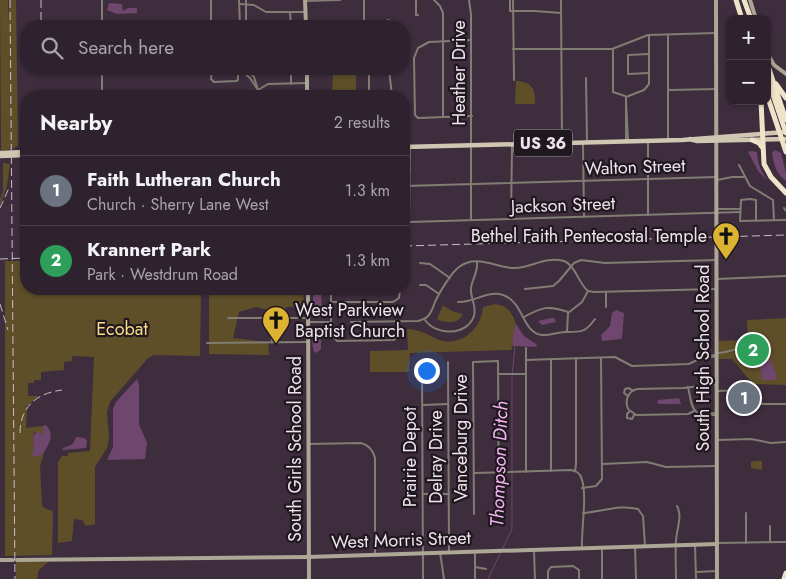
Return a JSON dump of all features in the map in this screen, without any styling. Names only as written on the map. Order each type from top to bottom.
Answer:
[{"type":"highway","points":[[735,0],[739,15]]},
{"type":"highway","points":[[743,0],[749,15]]},
{"type":"highway","points":[[771,77],[786,98]]},
{"type":"highway","points":[[771,79],[786,120]]},
{"type":"highway","points":[[771,81],[786,132]]},
{"type":"highway","points":[[761,105],[763,160],[768,173],[786,193]]},
{"type":"highway","points":[[770,105],[786,152]]},
{"type":"highway","points":[[752,140],[760,143],[763,150]]},
{"type":"highway","points":[[784,579],[786,573]]},
{"type":"main road","name":"US 36","points":[[410,147],[690,139],[697,141],[762,136],[773,132],[786,132]]},
{"type":"main road","points":[[752,140],[762,136],[773,139],[786,139]]},
{"type":"main road","name":"US 36","points":[[717,138],[752,140]]},
{"type":"main road","points":[[0,154],[20,154]]},
{"type":"street","points":[[102,0],[102,20]]},
{"type":"street","points":[[211,0],[211,20]]},
{"type":"street","points":[[240,0],[240,20]]},
{"type":"street","points":[[246,0],[246,20]]},
{"type":"street","points":[[306,20],[305,0],[340,0]]},
{"type":"street","points":[[364,0],[364,20]]},
{"type":"street","points":[[416,0],[416,15],[418,15]]},
{"type":"street","points":[[434,0],[442,11],[443,117]]},
{"type":"street","points":[[469,0],[475,0]]},
{"type":"street","name":"Heather Drive","points":[[469,0],[471,10],[472,116],[471,220]]},
{"type":"street","points":[[511,0],[514,80]]},
{"type":"street","points":[[560,0],[562,143]]},
{"type":"street","name":"South High School Road","points":[[716,0],[717,579]]},
{"type":"street","points":[[750,0],[755,15]]},
{"type":"street","points":[[240,4],[254,5],[266,12],[306,12]]},
{"type":"street","points":[[511,11],[535,10],[561,13]]},
{"type":"street","points":[[290,12],[290,20]]},
{"type":"street","points":[[513,50],[613,49],[649,35],[716,33]]},
{"type":"street","points":[[668,34],[668,140]]},
{"type":"street","points":[[613,49],[613,92],[626,97],[646,88],[649,84],[649,35]]},
{"type":"street","points":[[471,40],[426,42],[415,53],[416,117],[472,116]]},
{"type":"street","points":[[649,54],[628,55],[628,74],[649,74]]},
{"type":"street","points":[[771,60],[774,65],[786,74]]},
{"type":"street","points":[[102,75],[102,90]]},
{"type":"street","points":[[212,75],[213,82],[237,81],[238,75]]},
{"type":"street","points":[[247,75],[258,90]]},
{"type":"street","points":[[252,75],[258,90]]},
{"type":"street","points":[[291,75],[291,84]]},
{"type":"street","points":[[307,75],[307,90]]},
{"type":"street","points":[[369,75],[369,90]]},
{"type":"street","points":[[390,75],[391,90]]},
{"type":"street","points":[[584,217],[586,78]]},
{"type":"street","points":[[258,90],[268,84],[307,83]]},
{"type":"street","points":[[668,90],[716,89]]},
{"type":"street","points":[[626,97],[627,141]]},
{"type":"street","points":[[648,140],[648,215]]},
{"type":"street","points":[[511,219],[512,144]]},
{"type":"street","points":[[410,147],[410,185]]},
{"type":"street","points":[[739,165],[750,187],[773,201],[774,220]]},
{"type":"street","name":"Walton Street","points":[[410,185],[744,176]]},
{"type":"street","points":[[756,221],[755,200],[741,200],[740,221],[756,221],[786,220]]},
{"type":"street","name":"Jackson Street","points":[[410,222],[648,215],[740,210]]},
{"type":"street","points":[[525,289],[553,286],[571,266],[582,260],[605,263],[717,260]]},
{"type":"street","points":[[351,322],[418,321],[425,319],[439,294],[460,267],[477,262],[491,262],[516,268],[540,261],[564,261],[571,266],[588,291]]},
{"type":"street","points":[[425,319],[429,325],[441,331],[458,330],[468,325],[473,318],[475,310],[470,289],[477,272],[477,262]]},
{"type":"street","points":[[420,264],[430,264],[450,278]]},
{"type":"street","points":[[717,279],[786,276]]},
{"type":"street","points":[[420,285],[426,285],[439,294]]},
{"type":"street","points":[[588,291],[717,288]]},
{"type":"street","points":[[567,332],[569,312],[582,302],[588,291]]},
{"type":"street","points":[[606,292],[606,307]]},
{"type":"street","points":[[458,302],[473,300],[489,294],[505,296],[516,304],[530,329],[537,334],[546,336],[584,331],[595,319]]},
{"type":"street","name":"South Girls School Road","points":[[308,295],[309,579]]},
{"type":"street","points":[[331,295],[332,336],[337,341],[392,340],[398,337],[400,333],[400,321]]},
{"type":"street","points":[[331,302],[392,302],[397,300],[400,295]]},
{"type":"street","points":[[524,317],[548,307],[569,312]]},
{"type":"street","points":[[272,317],[272,342]]},
{"type":"street","points":[[228,318],[272,317],[331,322]]},
{"type":"street","points":[[207,343],[308,342]]},
{"type":"street","points":[[526,360],[616,358],[632,366],[691,364],[706,356],[717,355],[744,345],[760,343]]},
{"type":"street","points":[[526,348],[526,472]]},
{"type":"street","points":[[575,471],[576,358]]},
{"type":"street","points":[[582,488],[594,487],[602,479],[602,358]]},
{"type":"street","points":[[551,359],[551,471]]},
{"type":"street","name":"Vanceburg Drive","points":[[474,514],[474,362],[498,361],[498,374]]},
{"type":"street","name":"Delray Drive","points":[[448,362],[449,552]]},
{"type":"street","name":"Prairie Depot","points":[[422,364],[423,579]]},
{"type":"street","points":[[499,513],[498,374],[526,374]]},
{"type":"street","points":[[694,411],[688,414],[634,415],[630,411],[627,402],[628,396],[632,391],[638,389],[717,384]]},
{"type":"street","points":[[688,387],[694,411],[700,414],[717,414]]},
{"type":"street","points":[[628,396],[624,393],[625,389],[628,388],[632,391]]},
{"type":"street","points":[[717,391],[745,390],[755,401],[762,404],[786,404]]},
{"type":"street","points":[[422,405],[448,404]]},
{"type":"street","points":[[630,411],[626,414],[628,419],[632,419],[634,415]]},
{"type":"street","points":[[717,440],[752,439],[771,443],[786,442]]},
{"type":"street","points":[[308,444],[361,443],[372,451],[375,458],[375,554]]},
{"type":"street","points":[[602,464],[647,462],[666,467],[717,466]]},
{"type":"street","points":[[474,473],[575,471],[580,476],[582,488],[582,548]]},
{"type":"street","points":[[423,494],[448,494]]},
{"type":"street","points":[[676,579],[676,545],[679,526],[679,509],[677,506]]},
{"type":"street","points":[[583,513],[636,508],[642,514],[645,546]]},
{"type":"street","points":[[746,512],[746,543]]},
{"type":"street","points":[[770,526],[770,542]]},
{"type":"street","name":"West Morris Street","points":[[0,560],[308,557],[786,542]]},
{"type":"street","points":[[695,544],[696,579]]},
{"type":"street","points":[[635,546],[636,579]]},
{"type":"street","points":[[602,547],[602,579]]},
{"type":"street","points":[[534,549],[536,579]]},
{"type":"street","points":[[475,551],[475,579]]},
{"type":"street","points":[[440,552],[444,579]]},
{"type":"street","points":[[548,579],[548,572],[551,568],[555,566],[573,566],[579,572],[579,579]]},
{"type":"street","points":[[475,567],[486,568]]},
{"type":"street","points":[[696,572],[717,572]]},
{"type":"green space","points":[[0,0],[8,0],[9,22],[9,0],[16,0],[18,145],[6,150],[1,150]]},
{"type":"green space","points":[[333,75],[356,75],[356,90],[332,90]]},
{"type":"green space","points":[[516,81],[526,83],[532,87],[535,104],[515,104]]},
{"type":"green space","points":[[3,163],[10,164],[7,186],[0,205],[3,191]]},
{"type":"green space","name":"Ecobat","points":[[5,261],[20,261],[20,295],[201,295],[200,356],[154,355],[148,358],[110,402],[107,412],[109,438],[107,448],[95,467],[95,524],[86,526],[82,520],[74,519],[72,541],[58,543],[58,462],[62,456],[68,456],[68,453],[90,451],[94,357],[72,356],[72,361],[64,362],[64,370],[41,372],[41,380],[34,380],[34,383],[28,383],[28,396],[39,396],[27,406],[26,428],[43,426],[43,435],[35,432],[33,435],[34,452],[42,455],[45,450],[40,466],[42,506],[53,511],[52,555],[5,556]]},
{"type":"green space","points":[[209,295],[303,295],[305,306],[286,307],[284,313],[280,316],[282,329],[277,328],[277,321],[272,311],[256,307],[239,312],[233,338],[268,342],[269,355],[209,354]]},
{"type":"green space","points":[[495,304],[509,310],[516,324],[511,350],[410,353],[409,372],[370,372],[370,351],[408,350],[407,330],[421,332],[443,341],[458,340],[475,328],[482,314],[483,307]]},
{"type":"green space","points":[[444,306],[452,311],[463,314],[459,320],[441,321],[437,319]]},
{"type":"green space","points":[[786,318],[786,385],[753,384],[732,359],[719,359],[719,341],[748,340],[747,320]]},
{"type":"green space","points":[[762,461],[762,470],[751,468],[751,462]]},
{"type":"green space","points":[[16,562],[48,562],[39,570],[37,579],[16,579]]},
{"type":"shaded area","points":[[109,3],[122,4],[123,11],[128,8],[137,8],[137,13],[117,14],[107,10]]},
{"type":"shaded area","points":[[775,150],[781,153],[786,181],[780,175],[775,165],[772,153]]},
{"type":"shaded area","points":[[748,152],[757,152],[760,166],[767,180],[758,171]]},
{"type":"shaded area","points":[[314,295],[321,295],[322,312],[320,318],[316,318]]},
{"type":"shaded area","points":[[616,310],[624,313],[622,338],[602,341],[601,335],[610,326],[612,313]]},
{"type":"shaded area","points":[[554,318],[556,322],[542,325],[538,321]]},
{"type":"shaded area","points":[[516,324],[524,336],[536,344],[537,347],[513,346]]},
{"type":"shaded area","points":[[318,326],[321,329],[321,349],[315,353],[312,344],[313,333],[314,327]]},
{"type":"shaded area","points":[[748,347],[759,348],[766,354],[774,367],[777,380],[762,380],[756,358],[745,357],[739,351]]},
{"type":"shaded area","points":[[137,379],[139,384],[139,424],[147,443],[145,459],[107,460],[113,447],[113,409],[116,402]]},
{"type":"shaded area","points":[[679,398],[681,404],[657,403],[658,400]]},
{"type":"shaded area","points":[[46,425],[51,437],[47,448],[42,455],[29,457],[34,452],[33,436],[37,431],[43,435],[43,426]]},
{"type":"shaded area","points":[[76,437],[85,438],[87,441],[86,448],[62,450],[73,444]]},
{"type":"waterway","name":"Thompson Ditch","points":[[488,579],[512,529],[512,376],[515,346]]},
{"type":"railway","points":[[10,0],[15,579]]},
{"type":"railway","points":[[41,0],[41,20]]},
{"type":"railway","points":[[0,208],[9,188]]},
{"type":"railway","points":[[410,246],[786,235]]},
{"type":"railway","points":[[0,259],[20,258]]},
{"type":"railway","points":[[0,304],[8,330]]},
{"type":"railway","points":[[20,433],[23,416],[32,403],[45,394],[62,390]]},
{"type":"place","name":"Bethel Faith Pentecostal Temple","points":[[726,260]]},
{"type":"place","name":"West Parkview Baptist Church","points":[[276,344]]},
{"type":"place","name":"Krannert Park","points":[[753,350]]},
{"type":"place","name":"Faith Lutheran Church","points":[[744,398]]}]
